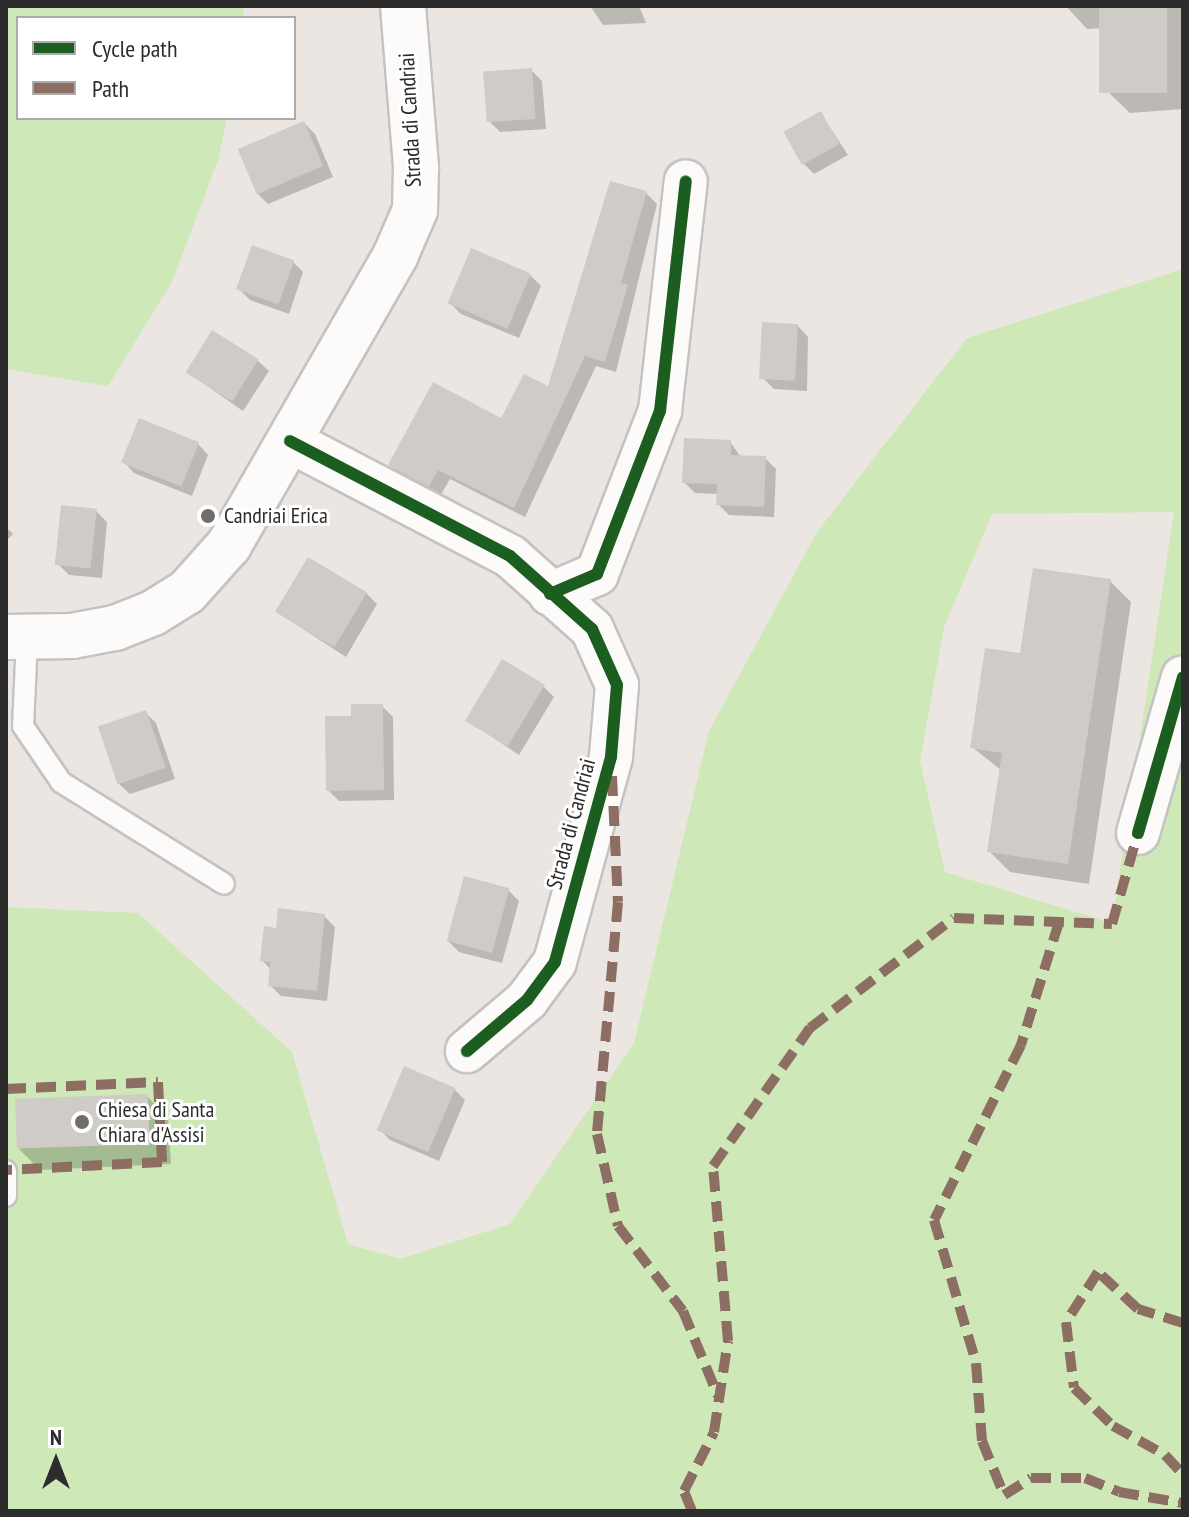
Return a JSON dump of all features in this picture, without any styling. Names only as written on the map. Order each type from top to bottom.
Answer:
[{"type":"main road","name":"Strada di Candriai","points":[[16,638],[115,628],[187,592],[229,545],[396,254],[415,210],[416,167],[403,6]]},
{"type":"street","points":[[550,594],[597,574],[660,411],[686,181]]},
{"type":"street","name":"Strada di Candriai","points":[[290,441],[313,449],[393,498],[464,528],[510,556],[592,629],[617,685],[611,757],[555,962],[527,1000],[467,1051]]},
{"type":"street","points":[[1138,833],[1183,677]]},
{"type":"lane","name":"Strada di Candriai","points":[[16,638],[23,726],[61,782],[224,884]]},
{"type":"lane","points":[[6,1171],[6,1196]]},
{"type":"green space","points":[[6,6],[244,6],[243,16],[16,16],[16,120],[227,120],[218,160],[172,282],[108,386],[6,369]]},
{"type":"green space","points":[[1183,269],[1183,1511],[6,1511],[6,907],[138,913],[292,1052],[348,1244],[400,1259],[510,1224],[634,1043],[709,731],[817,532],[967,338]],"holes":[[[1174,512],[1112,923],[945,872],[920,761],[944,627],[992,514]]]},
{"type":"building","points":[[1099,6],[1167,6],[1167,93],[1099,93]]},
{"type":"building","points":[[532,68],[536,119],[487,122],[483,71]]},
{"type":"building","points":[[821,111],[839,144],[802,165],[783,132]]},
{"type":"building","points":[[304,121],[323,166],[257,194],[238,149]]},
{"type":"building","points":[[610,181],[647,191],[621,283],[628,285],[605,362],[585,356],[514,508],[438,470],[429,487],[388,465],[433,382],[501,418],[524,374],[548,386]]},
{"type":"building","points":[[252,245],[294,260],[278,305],[236,289]]},
{"type":"building","points":[[471,248],[531,273],[507,329],[448,303]]},
{"type":"building","points":[[762,322],[798,324],[795,381],[759,379]]},
{"type":"building","points":[[212,330],[259,359],[232,402],[186,372]]},
{"type":"building","points":[[139,418],[199,442],[181,487],[121,463]]},
{"type":"building","points":[[684,438],[731,440],[731,455],[766,456],[764,507],[716,505],[717,484],[682,483]]},
{"type":"building","points":[[61,505],[97,509],[91,568],[55,565]]},
{"type":"building","points":[[308,557],[367,593],[334,647],[275,612]]},
{"type":"building","points":[[1033,568],[1111,579],[1068,864],[987,852],[1002,753],[970,748],[985,648],[1020,653]]},
{"type":"building","points":[[502,659],[545,685],[508,746],[465,721]]},
{"type":"building","points":[[351,704],[383,704],[384,790],[326,791],[325,716],[351,716]]},
{"type":"building","points":[[146,710],[166,768],[118,784],[98,727]]},
{"type":"building","points":[[464,876],[509,888],[492,953],[447,941]]},
{"type":"building","points":[[278,908],[325,914],[317,991],[268,986],[270,962],[260,961],[264,926],[276,928]]},
{"type":"building","points":[[404,1066],[456,1088],[428,1152],[377,1130]]},
{"type":"building","name":"Chiesa di Santa Chiara d'Assisi","points":[[148,1094],[150,1144],[17,1149],[15,1099]]},
{"type":"marked path","points":[[612,776],[618,902],[597,1134],[618,1226],[683,1311],[718,1396]]},
{"type":"marked path","points":[[692,1511],[684,1491],[714,1432],[728,1341],[713,1166],[810,1028],[954,918],[1112,924],[1138,833]]},
{"type":"marked path","points":[[1059,922],[1021,1045],[934,1220],[976,1363],[982,1441],[1004,1495],[1031,1478],[1085,1478],[1119,1492],[1183,1503]]},
{"type":"marked path","points":[[6,1089],[158,1082],[162,1162],[6,1170]]},
{"type":"marked path","points":[[1183,1323],[1138,1309],[1098,1272],[1066,1322],[1074,1388],[1113,1426],[1165,1455],[1183,1474]]},
{"type":"cycle path","points":[[550,594],[597,574],[660,411],[686,181]]},
{"type":"cycle path","points":[[290,441],[510,556],[592,629],[617,685],[611,757],[555,962],[527,1000],[467,1051]]},
{"type":"cycle path","points":[[1138,833],[1183,677]]},
{"type":"place","name":"Candriai Erica","points":[[208,516]]},
{"type":"place","name":"Chiesa di Santa Chiara d'Assisi","points":[[82,1122]]}]
